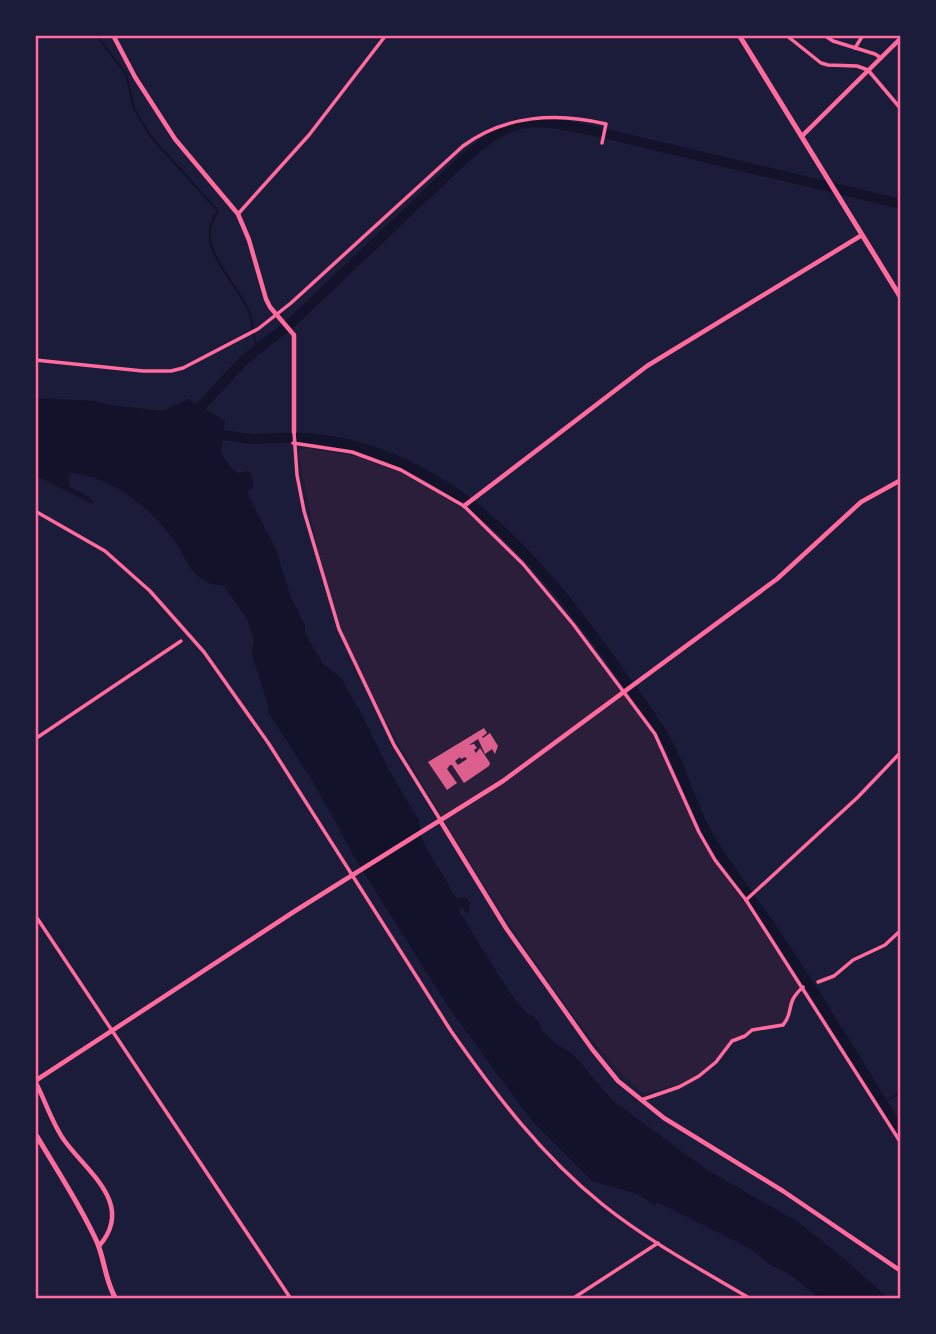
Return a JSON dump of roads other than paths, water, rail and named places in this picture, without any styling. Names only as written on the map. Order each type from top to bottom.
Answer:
[{"type":"main road","points":[[739,35],[901,298]]},
{"type":"main road","points":[[35,1133],[99,1246],[106,1276],[116,1299]]},
{"type":"street","points":[[113,35],[135,77],[174,139],[238,214],[249,240],[266,299],[294,335],[293,443],[297,475],[311,537],[347,649],[394,745],[492,907],[536,972],[618,1081],[664,1118],[836,1225],[901,1271]]},
{"type":"street","points":[[238,214],[309,135],[386,35]]},
{"type":"street","points":[[786,35],[821,63],[858,66],[868,70],[901,109]]},
{"type":"street","points":[[824,35],[833,41],[876,54],[881,58]]},
{"type":"street","points":[[855,48],[863,35]]},
{"type":"street","points":[[802,135],[901,38]]},
{"type":"street","points":[[35,360],[143,371],[171,371],[198,362],[277,316],[477,136],[500,126],[541,118],[580,118],[606,124],[602,141]]},
{"type":"street","points":[[464,506],[647,366],[862,235]]},
{"type":"street","points":[[293,443],[352,452],[401,470],[464,506],[523,564],[625,692],[661,745],[699,832],[715,860],[746,900],[901,1143]]},
{"type":"street","points":[[99,1246],[106,1238],[111,1221],[109,1200],[99,1180],[63,1138],[35,1081],[353,874],[435,826],[535,759],[777,579],[861,502],[901,480]]},
{"type":"street","points":[[35,511],[105,551],[150,591],[211,661],[251,717],[353,874],[451,1031],[506,1107],[544,1149],[602,1204],[658,1243],[751,1299]]},
{"type":"street","points":[[35,739],[181,641]]},
{"type":"street","points":[[746,900],[858,797],[901,752]]},
{"type":"street","points":[[35,915],[290,1299]]},
{"type":"street","points":[[818,982],[834,976],[853,960],[885,945],[901,930]]},
{"type":"street","points":[[641,1100],[679,1087],[699,1076],[716,1062],[732,1041],[752,1030],[783,1025],[788,1019],[792,996],[803,987]]},
{"type":"street","points":[[572,1299],[658,1243]]},
{"type":"waterway","points":[[96,35],[126,74],[134,108],[151,137],[218,211],[211,225],[210,238],[214,252],[246,304],[258,349]]},
{"type":"waterway","points":[[193,415],[244,360],[291,323],[466,157],[498,133],[524,123],[552,123],[590,130],[901,204]]},
{"type":"waterway","points":[[211,438],[226,435],[252,439],[305,438],[354,446],[400,462],[441,484],[480,512],[515,544],[579,617],[652,717],[672,751],[698,816],[711,840],[798,968],[901,1133]]},
{"type":"waterway","points":[[883,1103],[901,1092]]}]
